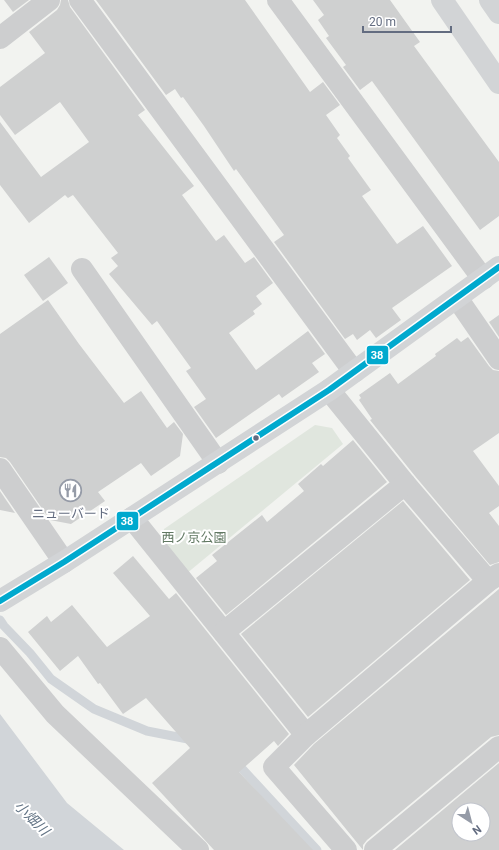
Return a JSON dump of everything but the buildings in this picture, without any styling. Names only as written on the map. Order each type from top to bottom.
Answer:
[{"type":"main road","points":[[442,0],[499,83]]},
{"type":"main road","points":[[490,0],[499,13]]},
{"type":"main road","points":[[3,599],[64,562],[329,390],[491,273]]},
{"type":"street","points":[[0,38],[49,0]]},
{"type":"street","points":[[80,0],[354,372]]},
{"type":"street","points":[[278,0],[491,273]]},
{"type":"street","points":[[82,269],[218,463]]},
{"type":"street","points":[[457,298],[499,359]]},
{"type":"street","points":[[329,390],[405,484],[494,577],[306,735],[274,767],[346,850]]},
{"type":"street","points":[[0,469],[64,562]]},
{"type":"street","points":[[224,632],[405,484]]},
{"type":"street","points":[[132,518],[306,735]]},
{"type":"street","points":[[0,648],[56,714],[198,850]]},
{"type":"street","points":[[375,850],[499,747]]},
{"type":"green space","name":"西ノ京公園","points":[[315,425],[332,428],[343,444],[186,574],[162,542],[164,529]]},
{"type":"water","name":"小畑川","points":[[0,714],[67,803],[124,850],[0,850]]},
{"type":"waterway","points":[[0,620],[51,679],[94,709],[147,731],[193,740]]},
{"type":"waterway","points":[[234,760],[317,850]]},
{"type":"transit line","name":"38","points":[[0,601],[64,562],[329,390],[499,267]]},
{"type":"place","name":"ニューバード","points":[[71,491]]}]
